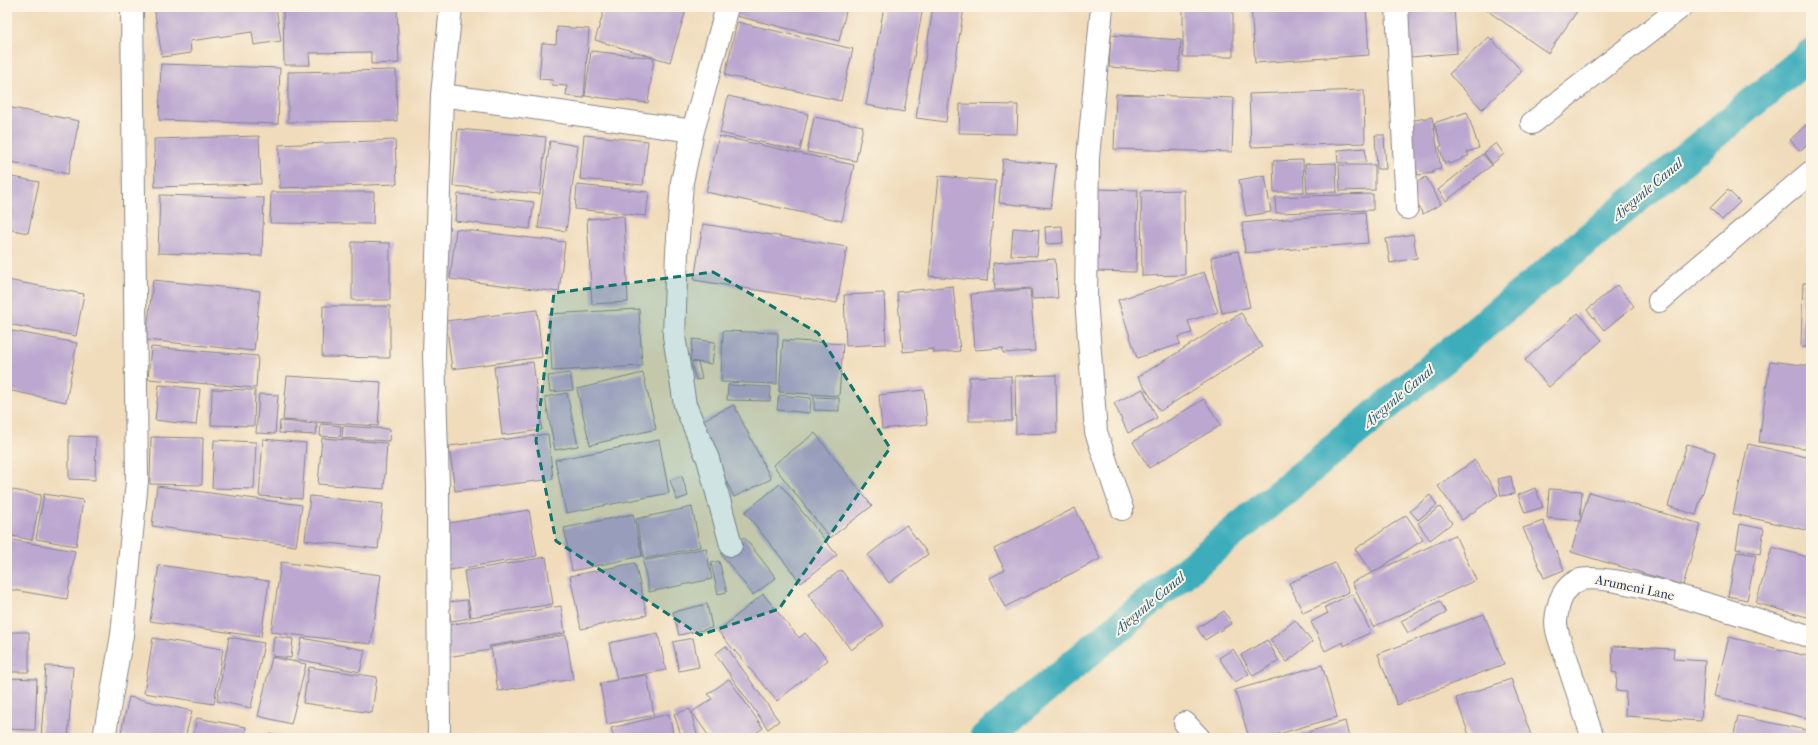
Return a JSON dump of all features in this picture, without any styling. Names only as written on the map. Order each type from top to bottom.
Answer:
[{"type":"street","points":[[104,738],[122,635],[137,481],[132,7]]},
{"type":"street","points":[[438,738],[438,494],[434,354],[442,95],[451,7]]},
{"type":"street","points":[[727,7],[693,131],[682,182],[677,252],[674,336],[685,405],[708,459],[731,545]]},
{"type":"street","points":[[1102,7],[1088,158],[1086,299],[1096,432],[1122,509]]},
{"type":"street","points":[[1397,7],[1407,208]]},
{"type":"street","points":[[1532,123],[1681,7]]},
{"type":"street","points":[[442,95],[693,131]]},
{"type":"street","points":[[1659,301],[1811,172]]},
{"type":"street","name":"Arumeni Lane","points":[[1593,738],[1556,624],[1560,599],[1566,588],[1577,581],[1587,578],[1602,578],[1687,598],[1811,637]]},
{"type":"highlighted area","points":[[713,272],[818,333],[890,448],[779,609],[700,635],[556,541],[536,441],[554,293]]},
{"type":"building","points":[[154,7],[276,7],[281,41],[254,45],[252,32],[190,41],[191,53],[162,57]]},
{"type":"building","points":[[397,7],[399,63],[371,64],[371,52],[309,53],[310,65],[284,65],[283,9]]},
{"type":"building","points":[[605,7],[687,7],[670,62],[595,40]]},
{"type":"building","points":[[734,7],[847,7],[839,41],[732,15]]},
{"type":"building","points":[[884,7],[923,7],[904,112],[866,105]]},
{"type":"building","points":[[933,7],[964,7],[946,122],[916,118]]},
{"type":"building","points":[[1183,7],[1233,7],[1233,57],[1183,57]]},
{"type":"building","points":[[1251,7],[1366,7],[1369,55],[1255,63]]},
{"type":"building","points":[[1408,7],[1454,7],[1457,53],[1411,57]]},
{"type":"building","points":[[1482,7],[1573,7],[1578,10],[1548,53]]},
{"type":"building","points":[[737,22],[853,49],[841,101],[725,75]]},
{"type":"building","points":[[557,27],[589,29],[584,98],[566,96],[567,86],[552,85],[553,80],[539,79],[542,43],[556,44]]},
{"type":"building","points":[[1111,35],[1181,40],[1179,72],[1109,67]]},
{"type":"building","points":[[1489,37],[1522,71],[1482,109],[1449,74]]},
{"type":"building","points":[[591,51],[654,58],[648,103],[585,96]]},
{"type":"building","points":[[161,64],[280,68],[278,124],[159,120]]},
{"type":"building","points":[[396,70],[397,121],[288,122],[288,72]]},
{"type":"building","points":[[1364,90],[1365,143],[1251,147],[1249,94]]},
{"type":"building","points":[[1116,94],[1234,98],[1232,152],[1114,149]]},
{"type":"building","points":[[728,96],[808,114],[800,151],[720,133]]},
{"type":"building","points":[[960,104],[1018,105],[1017,134],[959,133]]},
{"type":"building","points":[[7,107],[79,121],[68,174],[7,161]]},
{"type":"building","points":[[1467,112],[1479,148],[1467,152],[1469,156],[1462,158],[1463,159],[1445,164],[1439,147],[1442,146],[1434,123]]},
{"type":"building","points":[[814,117],[863,126],[856,161],[807,152]]},
{"type":"building","points":[[1432,117],[1441,169],[1433,170],[1433,173],[1418,175],[1417,171],[1412,172],[1404,122]]},
{"type":"building","points":[[1807,124],[1811,128],[1811,140],[1800,151],[1790,140]]},
{"type":"building","points":[[458,129],[546,137],[540,194],[453,186]]},
{"type":"building","points":[[584,135],[648,141],[643,185],[580,179]]},
{"type":"building","points":[[1375,135],[1384,135],[1386,169],[1377,169]]},
{"type":"building","points":[[259,136],[261,184],[155,187],[154,139]]},
{"type":"building","points":[[719,136],[854,165],[842,221],[706,192]]},
{"type":"building","points":[[395,140],[397,184],[280,188],[279,145]]},
{"type":"building","points":[[550,141],[578,146],[566,231],[538,228]]},
{"type":"building","points":[[1496,143],[1504,154],[1492,164],[1484,153]]},
{"type":"building","points":[[1365,148],[1366,162],[1338,163],[1337,150]]},
{"type":"building","points":[[1483,154],[1492,165],[1446,201],[1438,190]]},
{"type":"building","points":[[1003,159],[1056,164],[1051,208],[999,203]]},
{"type":"building","points":[[1303,160],[1304,192],[1274,192],[1273,161]]},
{"type":"building","points":[[1336,163],[1337,192],[1307,193],[1305,164]]},
{"type":"building","points":[[1339,165],[1375,165],[1375,190],[1340,191]]},
{"type":"building","points":[[1265,175],[1271,212],[1246,216],[1239,180]]},
{"type":"building","points":[[7,176],[39,182],[28,233],[7,229]]},
{"type":"building","points":[[939,176],[996,181],[987,281],[929,276]]},
{"type":"building","points":[[1426,177],[1441,204],[1423,214],[1408,188]]},
{"type":"building","points":[[577,185],[649,192],[646,216],[575,209]]},
{"type":"building","points":[[1094,189],[1138,190],[1136,272],[1092,271]]},
{"type":"building","points":[[1184,190],[1185,275],[1142,276],[1141,191]]},
{"type":"building","points":[[1728,190],[1740,202],[1722,220],[1710,208]]},
{"type":"building","points":[[271,192],[374,192],[373,224],[270,223]]},
{"type":"building","points":[[458,194],[534,202],[530,229],[455,221]]},
{"type":"building","points":[[1373,194],[1373,210],[1276,213],[1275,197]]},
{"type":"building","points":[[160,195],[264,198],[262,256],[158,253]]},
{"type":"building","points":[[1365,212],[1368,243],[1245,253],[1242,223]]},
{"type":"building","points":[[624,216],[628,302],[592,304],[587,219]]},
{"type":"building","points":[[703,224],[847,247],[837,303],[694,280]]},
{"type":"building","points":[[1062,226],[1063,243],[1046,244],[1045,227]]},
{"type":"building","points":[[1013,228],[1039,230],[1037,256],[1011,255]]},
{"type":"building","points":[[456,229],[565,242],[559,292],[450,279]]},
{"type":"building","points":[[1413,234],[1417,258],[1390,263],[1386,239]]},
{"type":"building","points":[[352,242],[390,243],[390,300],[352,300]]},
{"type":"building","points":[[1238,251],[1250,307],[1222,313],[1211,257]]},
{"type":"building","points":[[1055,259],[1058,298],[1032,299],[1031,288],[995,290],[993,263]]},
{"type":"building","points":[[1204,272],[1218,312],[1188,321],[1192,333],[1178,337],[1180,344],[1137,358],[1118,300]]},
{"type":"building","points":[[7,280],[84,294],[76,336],[7,324]]},
{"type":"building","points":[[153,280],[260,291],[254,351],[146,340]]},
{"type":"building","points":[[1803,283],[1811,283],[1811,347],[1801,347]]},
{"type":"building","points":[[1617,285],[1634,306],[1604,330],[1587,310]]},
{"type":"building","points":[[953,286],[960,351],[934,353],[934,349],[903,352],[897,292]]},
{"type":"building","points":[[1030,289],[1035,351],[1003,353],[1003,348],[975,350],[971,294]]},
{"type":"building","points":[[884,293],[886,344],[846,346],[844,295]]},
{"type":"building","points":[[323,306],[390,306],[390,358],[322,357]]},
{"type":"building","points":[[639,309],[642,366],[552,371],[549,314]]},
{"type":"building","points":[[537,310],[542,357],[452,369],[446,321]]},
{"type":"building","points":[[1241,313],[1262,347],[1160,411],[1138,377]]},
{"type":"building","points":[[1578,313],[1602,340],[1549,387],[1525,360]]},
{"type":"building","points":[[7,330],[77,343],[66,402],[7,390]]},
{"type":"building","points":[[723,331],[778,333],[777,384],[721,382]]},
{"type":"building","points":[[693,339],[715,342],[712,364],[690,361]]},
{"type":"building","points":[[783,340],[843,344],[839,396],[779,392]]},
{"type":"building","points":[[151,347],[258,356],[256,388],[148,379]]},
{"type":"building","points":[[1770,361],[1811,366],[1811,449],[1759,442]]},
{"type":"building","points":[[533,362],[542,430],[502,435],[494,367]]},
{"type":"building","points":[[698,362],[702,379],[696,380],[691,363]]},
{"type":"building","points":[[570,373],[573,390],[550,392],[548,376]]},
{"type":"building","points":[[643,373],[656,429],[590,445],[577,389]]},
{"type":"building","points":[[1056,375],[1057,433],[1016,434],[1015,376]]},
{"type":"building","points":[[287,376],[381,382],[378,426],[283,420]]},
{"type":"building","points":[[1011,376],[1012,421],[969,421],[969,377]]},
{"type":"building","points":[[159,385],[200,389],[196,425],[155,420]]},
{"type":"building","points":[[728,385],[771,387],[770,401],[727,400]]},
{"type":"building","points":[[212,389],[255,390],[254,426],[211,425]]},
{"type":"building","points":[[1143,389],[1157,418],[1128,433],[1114,403]]},
{"type":"building","points":[[924,390],[927,424],[882,429],[879,395]]},
{"type":"building","points":[[567,393],[578,446],[555,450],[545,397]]},
{"type":"building","points":[[259,394],[278,395],[275,434],[256,433]]},
{"type":"building","points":[[779,395],[811,398],[810,413],[777,410]]},
{"type":"building","points":[[814,397],[839,398],[839,411],[814,410]]},
{"type":"building","points":[[1204,399],[1221,425],[1149,468],[1133,442]]},
{"type":"building","points":[[734,405],[771,479],[734,497],[697,423]]},
{"type":"building","points":[[280,421],[317,424],[316,435],[279,433]]},
{"type":"building","points":[[321,424],[341,426],[340,437],[320,436]]},
{"type":"building","points":[[343,426],[390,429],[389,441],[342,438]]},
{"type":"building","points":[[815,433],[872,506],[830,538],[773,465]]},
{"type":"building","points":[[548,434],[553,479],[455,491],[449,446]]},
{"type":"building","points":[[69,436],[96,437],[95,480],[69,479]]},
{"type":"building","points":[[151,437],[203,438],[202,485],[150,484]]},
{"type":"building","points":[[322,438],[387,443],[384,489],[318,484]]},
{"type":"building","points":[[263,439],[306,443],[302,499],[259,496]]},
{"type":"building","points":[[214,440],[256,442],[254,489],[212,488]]},
{"type":"building","points":[[659,440],[669,493],[566,513],[555,460]]},
{"type":"building","points":[[1687,444],[1715,452],[1696,515],[1668,506]]},
{"type":"building","points":[[1748,444],[1811,458],[1811,531],[1733,514]]},
{"type":"building","points":[[1475,460],[1498,495],[1462,520],[1438,486]]},
{"type":"building","points":[[682,476],[688,496],[677,500],[670,480]]},
{"type":"building","points":[[1511,476],[1514,494],[1501,496],[1498,479]]},
{"type":"building","points":[[780,484],[837,555],[801,583],[745,512]]},
{"type":"building","points":[[157,486],[302,505],[296,546],[152,526]]},
{"type":"building","points":[[1535,488],[1543,507],[1525,513],[1518,495]]},
{"type":"building","points":[[7,489],[41,495],[32,540],[7,535]]},
{"type":"building","points":[[1549,489],[1582,491],[1580,521],[1547,518]]},
{"type":"building","points":[[1589,492],[1701,524],[1683,585],[1571,552]]},
{"type":"building","points":[[44,494],[83,500],[76,546],[36,539]]},
{"type":"building","points":[[1430,495],[1437,505],[1418,520],[1410,511]]},
{"type":"building","points":[[310,496],[383,504],[378,549],[305,540]]},
{"type":"building","points":[[692,507],[700,547],[644,559],[636,519]]},
{"type":"building","points":[[1440,507],[1452,523],[1430,540],[1418,523]]},
{"type":"building","points":[[1075,508],[1100,559],[1005,607],[990,578],[1005,570],[994,549]]},
{"type":"building","points":[[529,510],[537,556],[450,570],[443,524]]},
{"type":"building","points":[[633,514],[642,556],[572,571],[564,528]]},
{"type":"building","points":[[1406,515],[1423,540],[1372,573],[1355,549]]},
{"type":"building","points":[[1543,521],[1564,570],[1544,578],[1523,528]]},
{"type":"building","points":[[1740,524],[1764,529],[1760,554],[1736,549]]},
{"type":"building","points":[[906,525],[928,554],[889,583],[868,555]]},
{"type":"building","points":[[1455,535],[1476,580],[1373,627],[1352,582]]},
{"type":"building","points":[[744,537],[776,578],[753,595],[721,554]]},
{"type":"building","points":[[7,539],[75,551],[67,599],[7,589]]},
{"type":"building","points":[[1772,547],[1811,558],[1811,618],[1756,603]]},
{"type":"building","points":[[706,548],[712,579],[649,592],[643,561]]},
{"type":"building","points":[[1737,552],[1756,555],[1747,600],[1728,596]]},
{"type":"building","points":[[546,557],[553,604],[471,617],[464,571]]},
{"type":"building","points":[[719,561],[727,592],[718,594],[711,563]]},
{"type":"building","points":[[281,562],[381,575],[371,644],[271,632]]},
{"type":"building","points":[[635,563],[647,615],[581,629],[570,576]]},
{"type":"building","points":[[1335,563],[1349,592],[1303,613],[1289,583]]},
{"type":"building","points":[[159,565],[269,581],[261,637],[150,621]]},
{"type":"building","points":[[841,570],[884,626],[851,650],[808,594]]},
{"type":"building","points":[[763,594],[799,638],[805,633],[828,660],[777,701],[718,631]]},
{"type":"building","points":[[1352,594],[1371,632],[1344,646],[1343,642],[1325,651],[1311,622],[1328,613],[1325,607]]},
{"type":"building","points":[[467,600],[470,618],[451,621],[448,602]]},
{"type":"building","points":[[1440,601],[1446,613],[1408,633],[1401,621]]},
{"type":"building","points":[[707,604],[712,628],[679,635],[673,612]]},
{"type":"building","points":[[561,606],[565,633],[489,646],[490,650],[447,657],[442,626]]},
{"type":"building","points":[[1224,611],[1232,623],[1205,640],[1197,628]]},
{"type":"building","points":[[1484,614],[1504,664],[1397,705],[1378,654]]},
{"type":"building","points":[[1295,620],[1312,642],[1287,662],[1270,640]]},
{"type":"building","points":[[7,632],[29,632],[29,672],[7,672]]},
{"type":"building","points":[[658,633],[666,670],[619,679],[647,675],[654,715],[607,724],[600,683],[617,680],[609,643]]},
{"type":"building","points":[[566,635],[573,679],[498,691],[491,647]]},
{"type":"building","points":[[274,636],[293,639],[291,658],[272,656]]},
{"type":"building","points":[[229,637],[264,643],[251,708],[217,701]]},
{"type":"building","points":[[1729,637],[1811,657],[1811,719],[1714,696]]},
{"type":"building","points":[[153,638],[223,649],[214,704],[144,693]]},
{"type":"building","points":[[302,638],[365,650],[360,672],[297,659]]},
{"type":"building","points":[[693,638],[699,667],[679,671],[673,642]]},
{"type":"building","points":[[1267,640],[1279,661],[1253,676],[1241,655]]},
{"type":"building","points":[[726,646],[779,721],[768,729],[715,654]]},
{"type":"building","points":[[1613,646],[1674,649],[1673,659],[1705,661],[1701,721],[1625,716],[1626,692],[1616,691],[1617,673],[1612,672]]},
{"type":"building","points":[[1233,649],[1249,674],[1235,682],[1219,658]]},
{"type":"building","points":[[272,657],[306,664],[291,724],[258,716]]},
{"type":"building","points":[[1322,665],[1337,717],[1265,738],[1249,738],[1235,690]]},
{"type":"building","points":[[46,666],[73,667],[68,738],[41,738]]},
{"type":"building","points":[[309,667],[377,677],[372,713],[303,703]]},
{"type":"building","points":[[7,678],[37,679],[35,730],[7,729]]},
{"type":"building","points":[[729,679],[763,728],[749,738],[710,738],[692,712],[712,699],[708,694]]},
{"type":"building","points":[[1511,679],[1532,738],[1470,738],[1456,698]]},
{"type":"building","points":[[129,697],[192,711],[185,738],[120,737]]},
{"type":"building","points":[[690,709],[698,738],[682,738],[674,714]]},
{"type":"building","points":[[669,714],[674,738],[614,738],[611,728]]},
{"type":"building","points":[[1738,716],[1811,731],[1811,738],[1733,738]]},
{"type":"building","points":[[197,718],[246,727],[244,738],[193,738]]},
{"type":"building","points":[[1345,721],[1349,738],[1288,738]]},
{"type":"building","points":[[270,734],[292,737],[292,738],[269,738]]},
{"type":"waterway","name":"Ajegunle Canal","points":[[985,738],[1811,54]]}]
